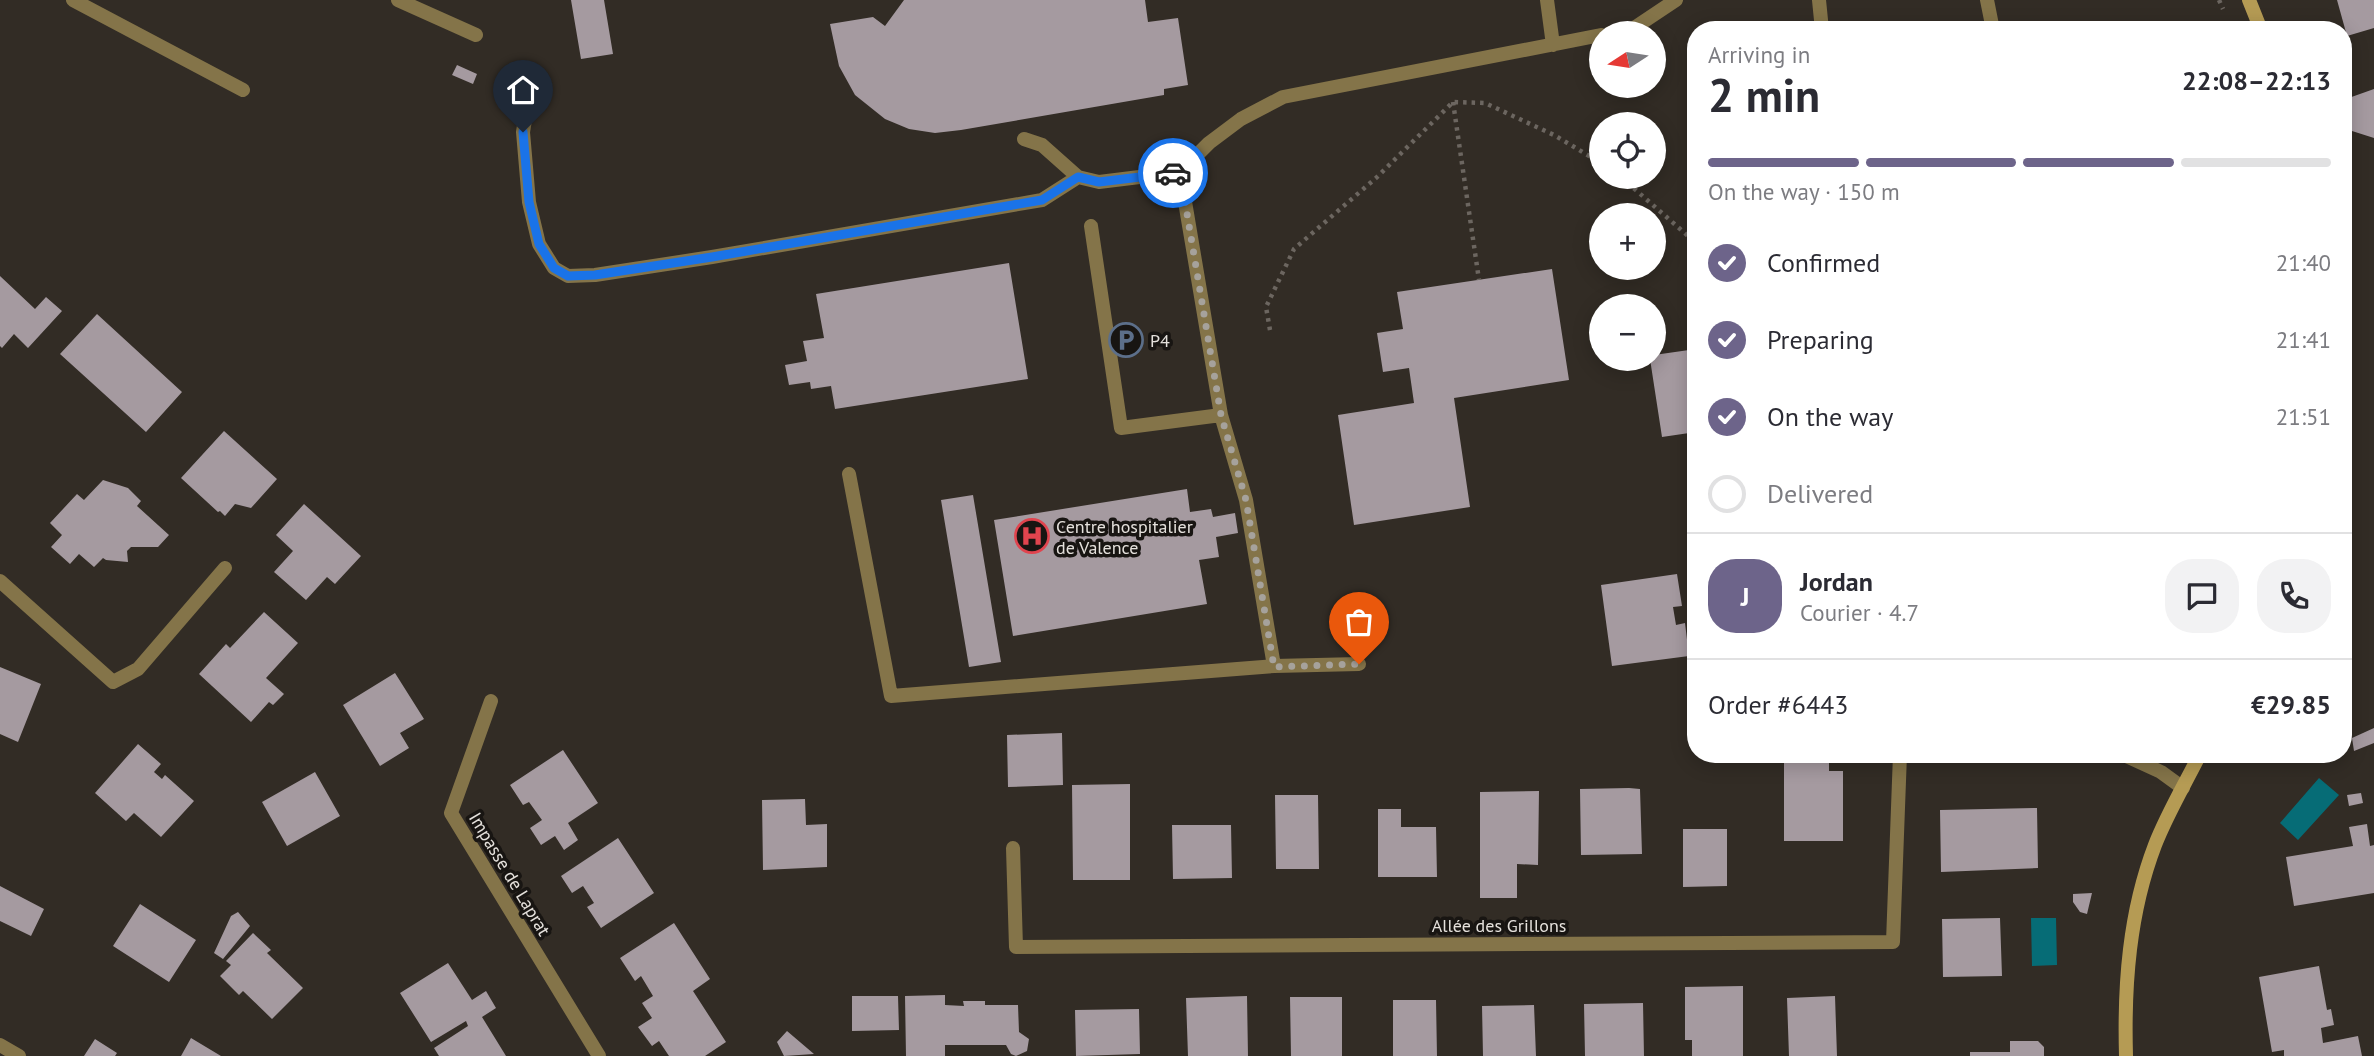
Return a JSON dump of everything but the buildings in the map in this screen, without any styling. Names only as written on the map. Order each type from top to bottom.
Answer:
[{"type":"main road","points":[[2249,0],[2257,21]]},
{"type":"main road","points":[[2126,1056],[2125,999],[2134,917],[2155,846],[2196,763]]},
{"type":"street","points":[[74,0],[243,90]]},
{"type":"street","points":[[398,0],[476,35]]},
{"type":"street","points":[[1547,0],[1553,45]]},
{"type":"street","points":[[1644,21],[1676,0]]},
{"type":"street","points":[[1819,0],[1821,21]]},
{"type":"street","points":[[1987,0],[1991,21]]},
{"type":"street","points":[[1024,139],[1042,145],[1078,177],[1099,182],[1180,172],[1209,143],[1241,119],[1283,97],[1589,38]]},
{"type":"street","points":[[533,71],[523,132],[529,202],[539,244],[554,268],[568,276],[595,275],[712,257],[1042,200],[1078,177]]},
{"type":"street","points":[[1180,172],[1221,415],[1246,500],[1274,667]]},
{"type":"street","points":[[1090,226],[1121,428],[1221,415]]},
{"type":"street","points":[[849,474],[891,696],[1274,667],[1359,664]]},
{"type":"street","points":[[0,581],[113,682],[138,669],[225,568]]},
{"type":"street","name":"Impasse de Laprat","points":[[491,701],[451,813],[599,1056]]},
{"type":"street","name":"Allée des Grillons","points":[[1013,848],[1016,947],[1893,942],[1900,763]]},
{"type":"street","points":[[2142,763],[2161,772],[2183,788]]},
{"type":"street","points":[[0,1045],[19,1056]]},
{"type":"path","points":[[1270,330],[1266,307],[1294,249],[1376,178],[1453,102],[1485,103],[1554,135],[1589,156]]},
{"type":"path","points":[[1453,102],[1479,280]]},
{"type":"path","points":[[1635,189],[1687,235]]},
{"type":"water","points":[[2319,778],[2339,795],[2298,840],[2280,823]]},
{"type":"water","points":[[2031,918],[2056,918],[2057,965],[2032,966]]},
{"type":"way so far","points":[[1173,173],[1180,172],[1221,415],[1246,500],[1274,667],[1359,664]]},
{"type":"place","name":"P4","points":[[1126,340]]},
{"type":"place","name":"Centre hospitalier de Valence","points":[[1032,536]]},
{"type":"route","points":[[523,132],[529,202],[539,244],[554,268],[568,276],[595,275],[712,257],[1042,200],[1078,177],[1099,182],[1173,173]]}]
